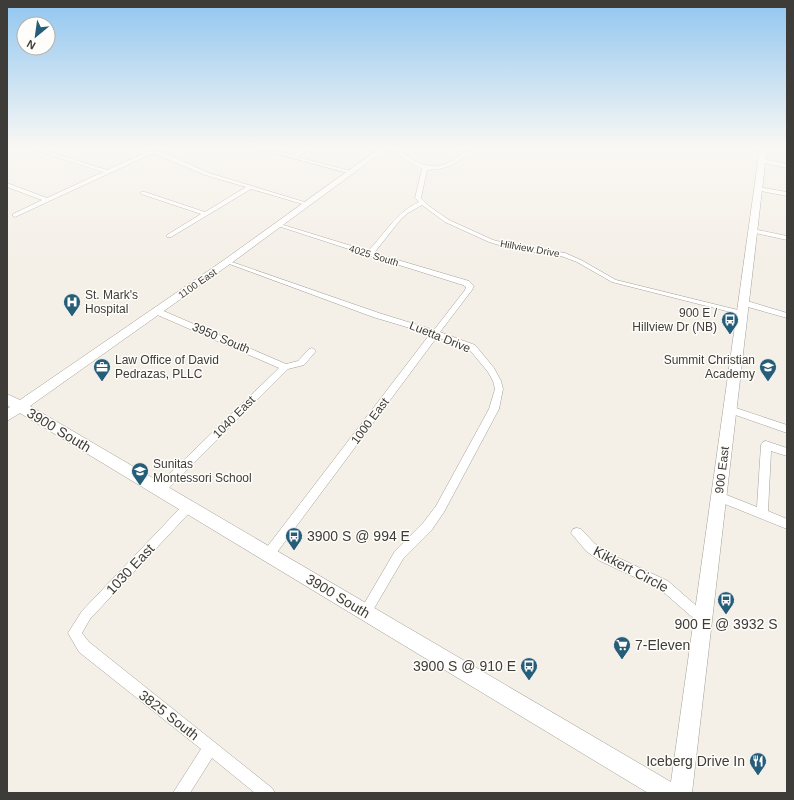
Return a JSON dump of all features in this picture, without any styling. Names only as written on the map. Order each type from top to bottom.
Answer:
[{"type":"main road","name":"1100 East","points":[[11,407],[156,311],[335,184]]},
{"type":"main road","name":"900 East","points":[[682,793],[759,184]]},
{"type":"main road","name":"3900 South","points":[[11,407],[160,490],[669,793]]},
{"type":"street","points":[[15,214],[81,184]]},
{"type":"street","points":[[242,184],[308,204]]},
{"type":"street","points":[[369,254],[384,239],[390,228],[413,206],[422,202],[418,198],[421,184]]},
{"type":"street","points":[[7,185],[47,200]]},
{"type":"street","points":[[169,236],[250,187]]},
{"type":"street","points":[[758,188],[787,194]]},
{"type":"street","points":[[143,193],[206,214]]},
{"type":"street","name":"Hillview Drive","points":[[422,202],[447,221],[491,241],[509,246],[563,254],[579,261],[614,281],[787,316]]},
{"type":"street","name":"4025 South","points":[[278,225],[466,283],[470,286]]},
{"type":"street","points":[[753,231],[787,238]]},
{"type":"street","name":"Luetta Drive","points":[[227,262],[376,315],[435,333],[472,347],[481,357],[497,381],[499,389],[497,400],[434,518],[398,555],[366,613]]},
{"type":"street","name":"1000 East","points":[[268,555],[470,286]]},
{"type":"street","name":"3950 South","points":[[156,311],[285,367]]},
{"type":"street","name":"1040 East","points":[[160,490],[285,367],[301,363],[312,351]]},
{"type":"street","points":[[730,410],[787,430]]},
{"type":"street","points":[[762,515],[766,445],[787,452]]},
{"type":"street","points":[[719,498],[787,524]]},
{"type":"street","name":"1030 East","points":[[74,633],[86,615],[188,507]]},
{"type":"street","name":"Kikkert Circle","points":[[577,533],[590,547],[604,557],[667,587],[704,620]]},
{"type":"street","name":"3825 South","points":[[74,633],[84,647],[267,793]]},
{"type":"street","points":[[181,793],[210,748]]},
{"type":"place","name":"St. Mark's Hospital","points":[[72,317]]},
{"type":"place","name":"900 E / Hillview Dr (NB)","points":[[730,335]]},
{"type":"place","name":"Law Office of David Pedrazas, PLLC","points":[[102,382]]},
{"type":"place","name":"Summit Christian Academy","points":[[768,382]]},
{"type":"place","name":"Sunitas Montessori School","points":[[140,486]]},
{"type":"place","name":"3900 S @ 994 E","points":[[294,551]]},
{"type":"place","name":"900 E @ 3932 S","points":[[726,615]]},
{"type":"place","name":"7-Eleven","points":[[622,660]]},
{"type":"place","name":"3900 S @ 910 E","points":[[529,681]]},
{"type":"place","name":"Iceberg Drive In","points":[[758,776]]}]
